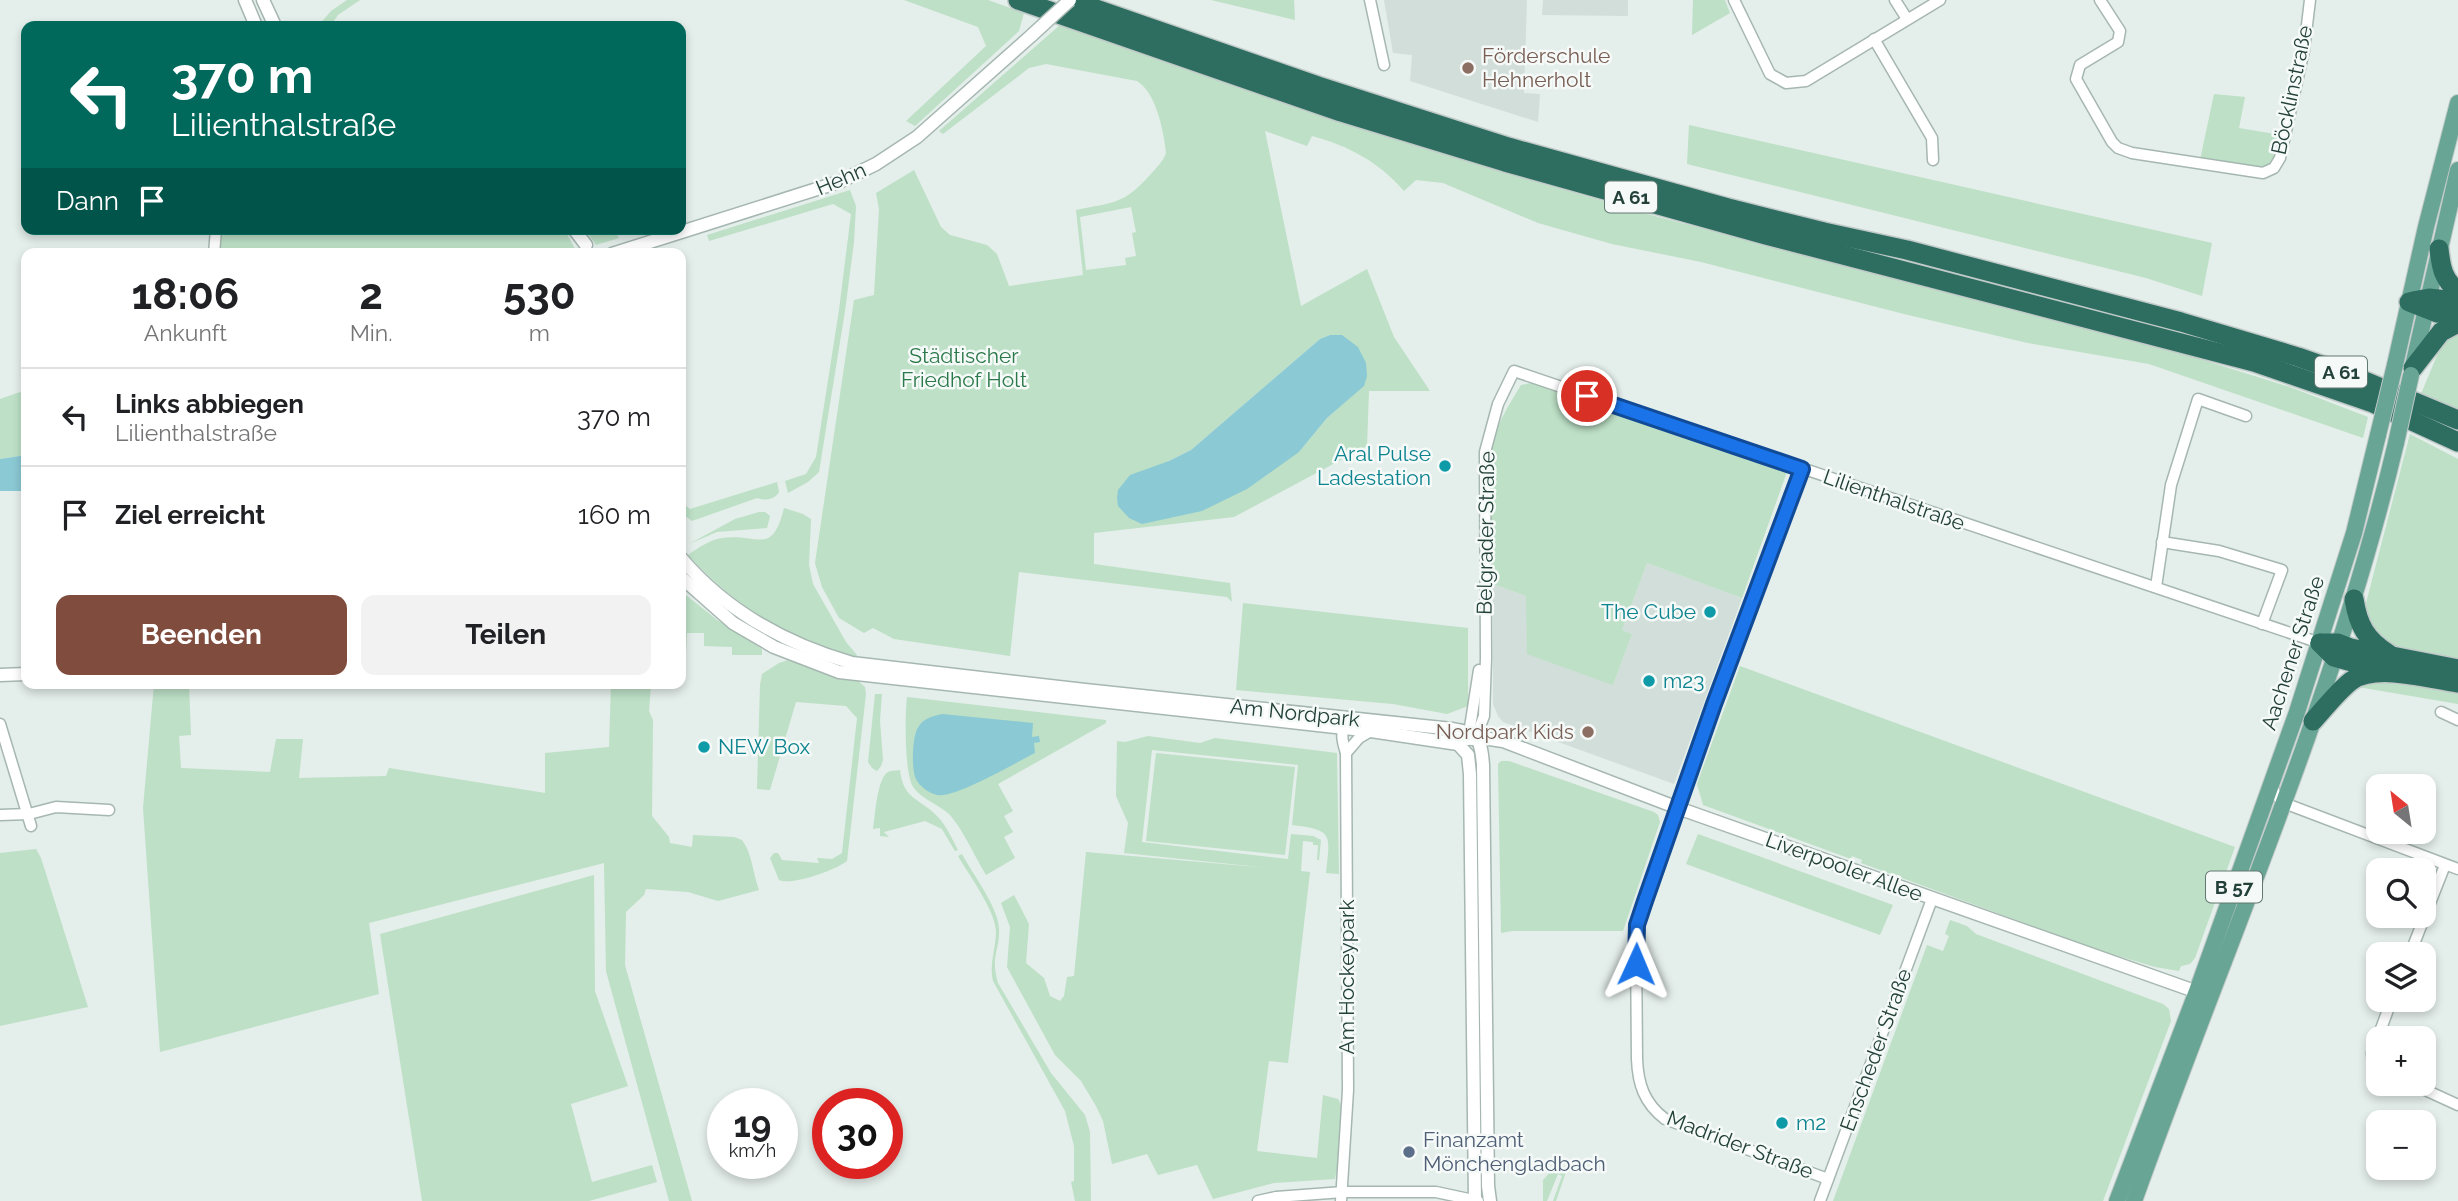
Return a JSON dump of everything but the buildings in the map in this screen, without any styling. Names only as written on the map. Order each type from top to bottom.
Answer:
[{"type":"highway","name":"A 61","points":[[1018,0],[1341,112],[1505,162],[1766,235],[2254,362],[2373,403],[2458,442]]},
{"type":"highway","name":"A 61","points":[[1070,0],[1318,86],[1507,147],[1728,208],[1907,250],[2181,322],[2298,356],[2458,420]]},
{"type":"highway","points":[[2439,249],[2443,272],[2458,290]]},
{"type":"highway","points":[[2421,303],[2458,302]]},
{"type":"highway","points":[[2421,303],[2458,315]]},
{"type":"highway","points":[[2406,370],[2441,332],[2458,323]]},
{"type":"highway","points":[[2354,599],[2357,618],[2365,634],[2379,648],[2393,656]]},
{"type":"highway","points":[[2331,648],[2393,656],[2458,669]]},
{"type":"highway","points":[[2331,648],[2405,676]]},
{"type":"highway","points":[[2314,721],[2352,681],[2365,674],[2379,672],[2458,683]]},
{"type":"main road","name":"Aachener Straße","points":[[2134,1201],[2271,784],[2354,599],[2396,443],[2406,370],[2458,103]]},
{"type":"main road","name":"Aachener Straße","points":[[2421,303],[2439,249],[2458,170]]},
{"type":"main road","name":"Aachener Straße","points":[[2117,1201],[2284,803],[2314,721],[2378,435],[2406,370]]},
{"type":"street","points":[[245,0],[254,21]]},
{"type":"street","points":[[263,0],[269,21]]},
{"type":"street","name":"Hehn","points":[[686,231],[839,182],[876,164],[917,137],[1070,0]]},
{"type":"street","points":[[1370,0],[1384,65]]},
{"type":"street","points":[[1734,0],[1770,74],[1786,83],[1806,81],[1940,0]]},
{"type":"street","points":[[1895,0],[1907,19]]},
{"type":"street","name":"Böcklinstraße","points":[[2101,0],[2120,31],[2118,42],[2080,65],[2076,79],[2112,142],[2118,148],[2132,153],[2263,173],[2274,168],[2280,158],[2304,50],[2310,0]]},
{"type":"street","points":[[1874,39],[1932,138],[1933,160]]},
{"type":"street","points":[[578,235],[586,245]]},
{"type":"street","name":"Hehn","points":[[631,248],[672,235]]},
{"type":"street","name":"Lilienthalstraße","points":[[1514,372],[2331,648]]},
{"type":"street","name":"Belgrader Straße","points":[[1468,738],[1484,716],[1485,452],[1499,404],[1514,372]]},
{"type":"street","points":[[2156,587],[2171,485],[2198,399],[2246,416]]},
{"type":"street","name":"Madrider Straße","points":[[1802,469],[1637,925],[1637,1059],[1642,1091],[1652,1107],[1669,1121],[1828,1179]]},
{"type":"street","points":[[2162,542],[2219,551],[2282,570],[2262,624]]},
{"type":"street","name":"Am Nordpark","points":[[686,564],[710,590],[739,612],[817,653],[852,663],[1468,738]]},
{"type":"street","name":"Am Nordpark","points":[[686,581],[743,629],[774,647],[839,672],[1348,724],[1371,731],[1468,738]]},
{"type":"street","name":"Belgrader Straße","points":[[1468,738],[1480,666],[1486,658]]},
{"type":"street","points":[[2441,712],[2458,720]]},
{"type":"street","points":[[1484,716],[1487,731],[1496,739]]},
{"type":"street","points":[[0,724],[31,826]]},
{"type":"street","name":"Am Hockeypark","points":[[1342,1196],[1348,1090],[1346,753],[1342,741],[1348,724]]},
{"type":"street","points":[[1346,753],[1359,738],[1371,731]]},
{"type":"street","points":[[1258,1201],[1276,1197],[1436,1192],[1476,1201],[1468,738]]},
{"type":"street","points":[[1468,738],[1482,749],[1483,765],[1490,1201]]},
{"type":"street","name":"Liverpooler Allee","points":[[1468,738],[1496,739],[1678,808],[2204,994]]},
{"type":"street","points":[[2271,784],[2284,803],[2458,869]]},
{"type":"street","points":[[0,815],[29,814],[56,807],[110,810]]},
{"type":"street","points":[[2415,942],[2445,865]]},
{"type":"street","name":"Enscheder Straße","points":[[1820,1201],[1932,899]]},
{"type":"street","points":[[2436,1095],[2458,1105]]},
{"type":"shaded area","name":"Förderschule Hehnerholt","points":[[1384,0],[1527,0],[1524,93],[1540,94],[1538,122],[1410,81],[1412,55],[1393,53]]},
{"type":"shaded area","points":[[1543,0],[1628,0],[1628,16],[1542,15]]},
{"type":"shaded area","points":[[1647,563],[1742,598],[1674,784],[1503,722],[1493,704],[1493,584],[1526,596],[1613,685],[1632,634],[1622,630]]},
{"type":"green space","points":[[347,0],[360,0],[334,21],[322,21]]},
{"type":"green space","points":[[904,0],[988,0],[1024,13],[1019,31],[915,126],[906,121],[986,46],[978,27]]},
{"type":"green space","points":[[1211,0],[1294,0],[1295,20]]},
{"type":"green space","points":[[1693,0],[1725,0],[1730,13],[1692,35]]},
{"type":"green space","name":"Städtischer Friedhof Holt","points":[[1060,25],[1471,163],[1662,218],[2168,349],[2290,387],[2368,417],[2363,438],[2149,364],[2028,343],[1701,262],[1612,244],[1538,223],[1443,183],[1416,180],[1404,191],[1374,163],[1338,145],[1312,136],[1307,146],[1265,131],[1301,306],[1367,269],[1394,337],[1430,391],[1369,391],[1367,446],[1234,517],[1094,533],[1094,564],[1230,583],[1232,602],[1227,597],[1019,572],[1010,656],[894,639],[873,628],[864,633],[839,618],[822,587],[815,563],[854,300],[874,295],[879,209],[876,193],[914,170],[941,227],[950,235],[987,245],[997,254],[1009,286],[1083,275],[1076,210],[1125,197],[1141,185],[1166,153],[1161,124],[1154,103],[1144,86],[1137,81],[1046,64],[1029,68],[943,134],[939,131]],"holes":[[[1131,207],[1136,232],[1132,233],[1136,256],[1125,258],[1126,265],[1086,270],[1080,217]],[[1330,335],[1363,386],[1327,418],[1299,452],[1169,461],[1191,450],[1320,339]]]},
{"type":"green space","points":[[2214,94],[2245,97],[2239,128],[2281,135],[2275,161],[2262,170],[2200,160]]},
{"type":"green space","points":[[1689,125],[2212,243],[2202,296],[2146,278],[1687,164]]},
{"type":"green space","points":[[850,190],[856,206],[854,242],[819,472],[808,482],[788,493],[785,481],[806,474],[816,457],[851,214],[833,204],[709,241],[707,235]]},
{"type":"green space","points":[[221,235],[567,235],[575,248],[219,248]]},
{"type":"green space","points":[[589,235],[617,235],[619,238],[596,245]]},
{"type":"green space","points":[[2458,328],[2458,412],[2421,394],[2443,341]]},
{"type":"green space","points":[[1531,383],[1788,469],[1742,598],[1647,563],[1622,630],[1632,634],[1613,685],[1527,654],[1526,596],[1493,584],[1488,499],[1491,449],[1507,408],[1521,385]]},
{"type":"green space","points":[[21,392],[21,456],[0,459],[0,399]]},
{"type":"green space","points":[[2410,434],[2458,459],[2458,663],[2403,653],[2367,626],[2366,603]]},
{"type":"green space","points":[[777,482],[779,492],[769,499],[757,498],[692,521],[686,517],[686,506],[690,509]]},
{"type":"green space","points":[[784,508],[811,519],[809,565],[813,584],[846,642],[857,655],[857,660],[765,619],[727,592],[688,555],[717,539],[769,538],[779,523]]},
{"type":"green space","points":[[759,512],[770,516],[767,528],[717,532],[689,544],[735,519]]},
{"type":"green space","points":[[686,595],[717,620],[762,649],[762,655],[732,655],[732,647],[704,646],[704,633],[687,633],[686,653]]},
{"type":"green space","points":[[1243,603],[1468,628],[1468,706],[1447,714],[1393,704],[1236,690]]},
{"type":"green space","points":[[788,660],[857,680],[865,687],[866,694],[847,861],[833,869],[793,881],[779,880],[770,858],[774,853],[778,853],[782,860],[819,863],[817,858],[832,859],[842,853],[857,718],[846,706],[796,702],[770,790],[757,789],[762,674]]},
{"type":"green space","points":[[1740,666],[2235,847],[2195,958],[2190,964],[2181,966],[2179,971],[2155,967],[2095,949],[1861,863],[1862,860],[1852,856],[1851,859],[1703,805],[1697,784]]},
{"type":"green space","points":[[2368,678],[2458,691],[2458,704],[2352,686]]},
{"type":"green space","points":[[154,689],[189,689],[191,735],[179,736],[181,768],[270,772],[276,739],[303,739],[299,778],[386,776],[389,768],[545,793],[545,753],[609,747],[611,689],[651,689],[652,816],[669,837],[670,843],[692,847],[693,835],[734,837],[742,840],[750,857],[759,890],[718,901],[688,892],[646,889],[644,895],[626,912],[625,965],[692,1201],[669,1201],[606,971],[604,863],[369,923],[379,994],[160,1052],[143,808]]},
{"type":"green space","points":[[875,694],[882,694],[880,720],[883,760],[877,771],[868,762]]},
{"type":"green space","points":[[907,697],[1106,720],[1106,723],[998,784],[1013,811],[1004,816],[1013,832],[1004,837],[1015,858],[986,875],[954,820],[918,792],[911,782],[906,744]]},
{"type":"green space","points":[[1148,736],[1200,743],[1215,738],[1337,753],[1339,874],[1326,873],[1326,836],[1316,829],[1292,825],[1298,765],[1152,750],[1142,842],[1288,859],[1291,834],[1313,836],[1321,840],[1319,860],[1318,845],[1303,841],[1301,871],[1310,872],[1288,1063],[1269,1061],[1257,1151],[1317,1158],[1323,1095],[1338,1099],[1342,1126],[1335,1179],[1274,1183],[1213,1199],[1197,1165],[1158,1175],[1147,1154],[1112,1164],[1103,1121],[1096,1106],[1081,1081],[1055,1055],[1007,967],[1010,927],[1001,903],[1014,895],[1029,924],[1026,963],[1044,978],[1050,996],[1060,1001],[1064,996],[1067,977],[1074,976],[1086,852],[1269,868],[1124,853],[1128,823],[1116,796],[1117,741],[1125,742]]},
{"type":"green space","points":[[1156,753],[1295,767],[1285,855],[1146,841]]},
{"type":"green space","points":[[1501,761],[1509,761],[1658,815],[1660,822],[1623,931],[1501,933],[1498,764]]},
{"type":"green space","points":[[900,770],[909,793],[940,820],[958,850],[955,851],[942,829],[925,821],[884,832],[889,837],[880,836],[880,828],[873,829],[881,782],[888,772]]},
{"type":"green space","points":[[1698,834],[1893,905],[1880,935],[1686,864]]},
{"type":"green space","points":[[36,849],[88,1007],[0,1026],[0,853]]},
{"type":"green space","points":[[962,854],[998,920],[995,966],[998,983],[1051,1073],[1085,1115],[1090,1132],[1091,1201],[1075,1201],[1071,1182],[1074,1181],[1074,1146],[1065,1111],[993,981],[995,923],[958,856]]},
{"type":"green space","points":[[594,875],[595,991],[628,1086],[571,1104],[592,1182],[652,1165],[657,1182],[589,1201],[422,1201],[380,934]]},
{"type":"green space","points":[[1950,920],[1967,926],[1976,934],[2163,1004],[2169,1009],[2171,1021],[2103,1201],[1833,1201],[1927,945],[1943,951],[1949,936],[1945,934]]},
{"type":"green space","points":[[1554,1168],[1566,1172],[1556,1201],[1553,1201],[1562,1176],[1558,1174],[1547,1201],[1543,1201],[1543,1180]]},
{"type":"water","points":[[1330,335],[1342,335],[1358,347],[1366,363],[1367,376],[1364,386],[1327,418],[1299,452],[1247,489],[1202,511],[1142,524],[1129,518],[1118,506],[1118,490],[1130,475],[1191,450],[1320,339]]},
{"type":"water","points":[[21,456],[21,491],[0,491],[0,459]]},
{"type":"water","points":[[942,714],[1033,723],[1032,737],[1039,736],[1040,742],[1034,743],[1035,753],[1001,771],[971,786],[937,795],[917,782],[913,768],[913,752],[915,736],[921,723]]},
{"type":"place","name":"Förderschule Hehnerholt","points":[[1468,68]]},
{"type":"place","name":"Aral Pulse Ladestation","points":[[1445,466]]},
{"type":"place","name":"The Cube","points":[[1710,612]]},
{"type":"place","name":"m23","points":[[1649,681]]},
{"type":"place","name":"Nordpark Kids","points":[[1588,732]]},
{"type":"place","name":"NEW Box","points":[[704,747]]},
{"type":"place","name":"m2","points":[[1782,1123]]},
{"type":"place","name":"Finanzamt Mönchengladbach","points":[[1409,1152]]},
{"type":"route","points":[[1587,396],[1802,469],[1714,704],[1645,901],[1637,925],[1636,964]]}]
